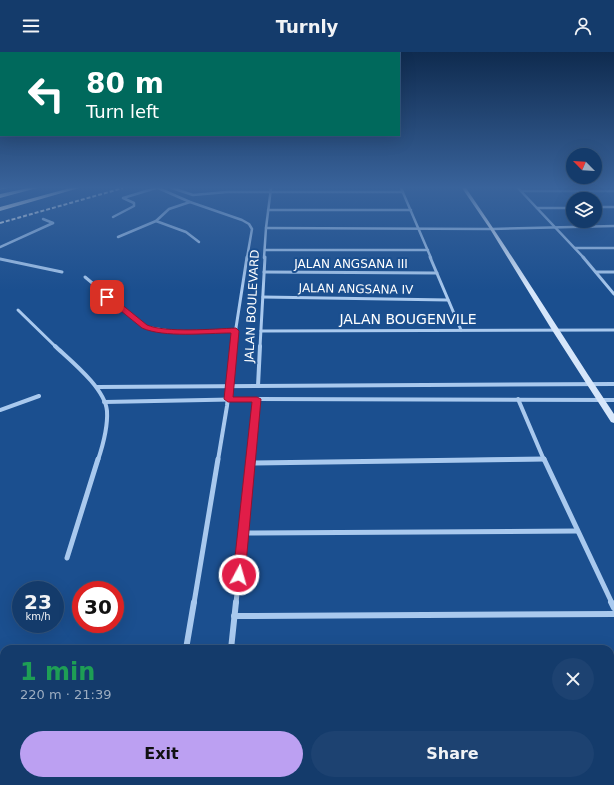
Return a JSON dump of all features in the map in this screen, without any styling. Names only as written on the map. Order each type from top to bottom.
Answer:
[{"type":"street","points":[[0,247],[53,223],[50,222]]},
{"type":"street","points":[[118,237],[153,222]]},
{"type":"street","points":[[159,222],[186,232],[199,242]]},
{"type":"street","points":[[187,645],[228,399],[236,331],[252,231],[252,227],[245,222]]},
{"type":"street","name":"JALAN BOULEVARD","points":[[258,386],[267,222]]},
{"type":"street","points":[[415,222],[461,330]]},
{"type":"street","points":[[487,222],[614,420]]},
{"type":"street","points":[[550,222],[575,248],[614,294]]},
{"type":"street","points":[[266,228],[492,229],[614,226]]},
{"type":"street","points":[[575,248],[614,248]]},
{"type":"street","points":[[265,250],[428,250]]},
{"type":"street","points":[[0,260],[62,272]]},
{"type":"street","points":[[0,263],[6,261]]},
{"type":"street","name":"JALAN ANGSANA III","points":[[264,272],[437,273]]},
{"type":"street","points":[[596,272],[614,272]]},
{"type":"street","points":[[85,277],[113,302],[151,330],[236,331]]},
{"type":"street","name":"JALAN ANGSANA IV","points":[[263,297],[448,300]]},
{"type":"street","points":[[18,310],[97,387],[107,410],[104,440],[67,558]]},
{"type":"street","name":"JALAN BOUGENVILE","points":[[261,331],[614,330]]},
{"type":"street","points":[[97,387],[614,384]]},
{"type":"street","points":[[0,410],[39,396]]},
{"type":"street","points":[[104,402],[228,399],[614,400]]},
{"type":"street","points":[[231,645],[257,399]]},
{"type":"street","points":[[518,399],[577,531],[614,608]]},
{"type":"street","points":[[251,463],[544,459]]},
{"type":"street","points":[[244,533],[577,531]]},
{"type":"street","points":[[234,616],[614,614]]},
{"type":"route","points":[[107,297],[145,327],[151,330],[236,331],[228,399],[257,399],[239,575]]}]
